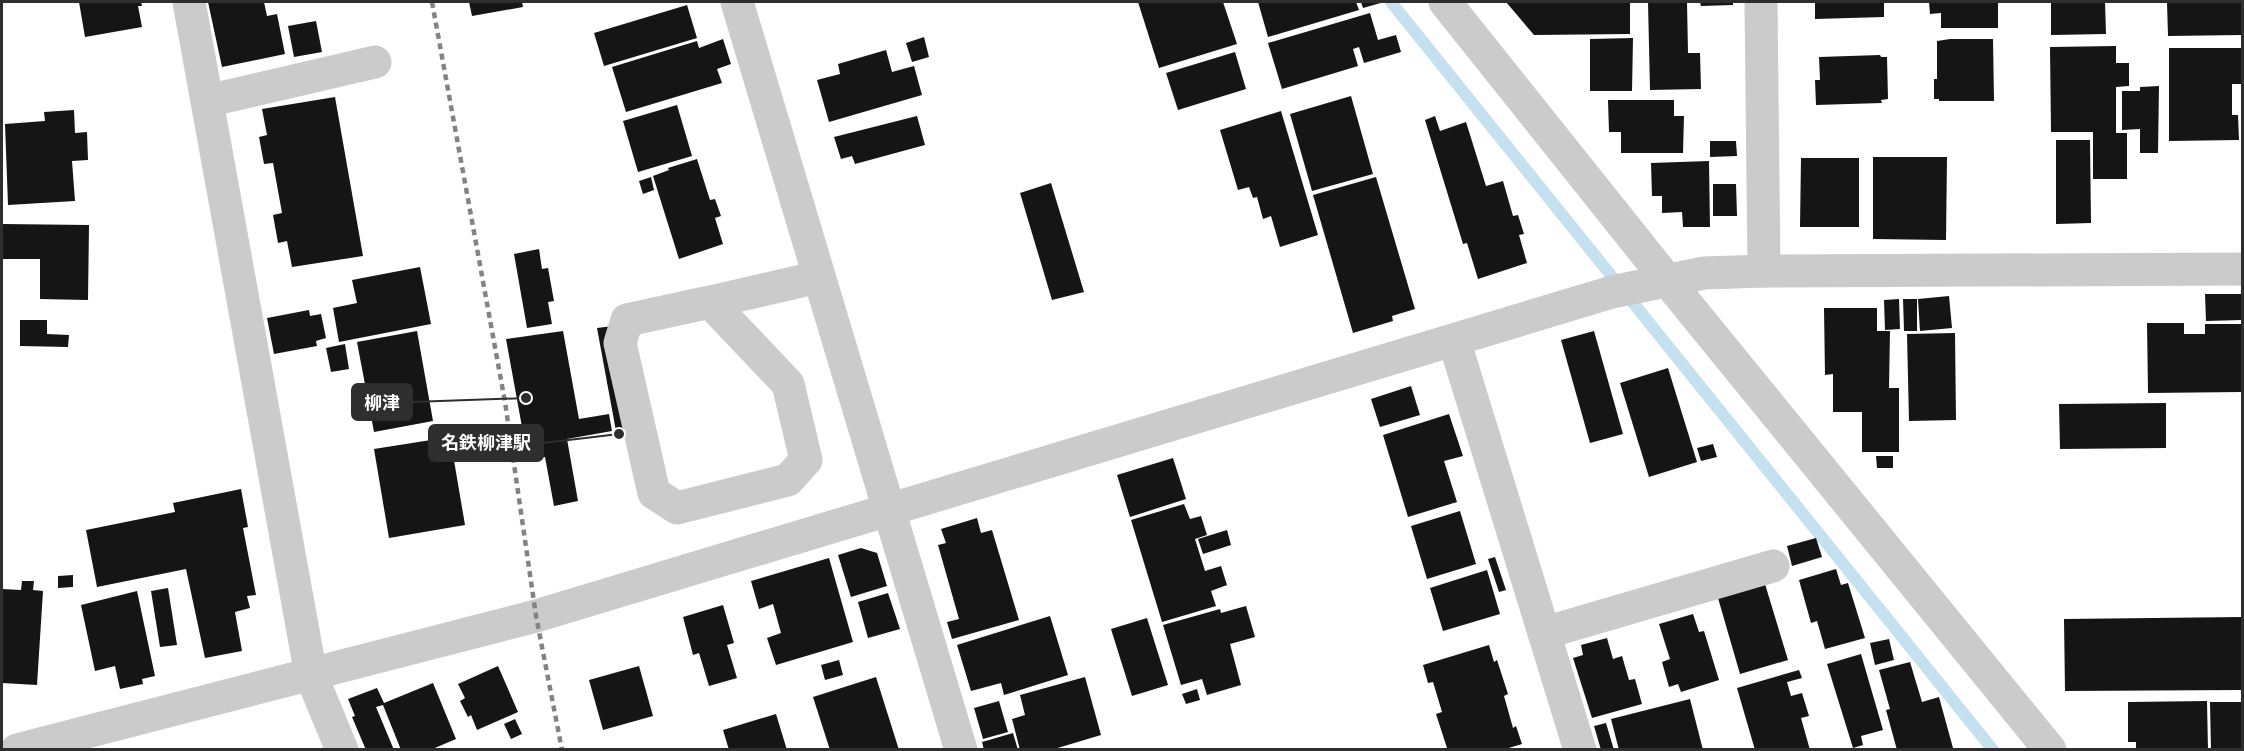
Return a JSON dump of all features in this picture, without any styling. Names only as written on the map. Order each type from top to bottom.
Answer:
[{"type":"street","points":[[189,2],[311,675],[342,750]]},
{"type":"street","points":[[737,2],[961,750]]},
{"type":"street","points":[[1445,2],[2036,745]]},
{"type":"street","points":[[1761,2],[1764,271]]},
{"type":"street","points":[[207,101],[375,62]]},
{"type":"street","points":[[17,750],[127,736],[311,675],[536,616],[1612,292],[1667,280],[1704,273],[1764,271],[2242,269]]},
{"type":"street","points":[[710,302],[788,384],[806,460],[788,480],[677,508],[654,493],[620,343],[627,320],[819,277]]},
{"type":"street","points":[[1454,340],[1580,750]]},
{"type":"street","points":[[1544,633],[1773,566]]},
{"type":"building","points":[[79,2],[141,2],[142,6],[138,6],[142,27],[85,37]]},
{"type":"building","points":[[208,2],[264,2],[267,16],[277,14],[285,54],[222,67]]},
{"type":"building","points":[[469,2],[522,2],[523,7],[472,16]]},
{"type":"building","points":[[1138,2],[1223,2],[1237,44],[1159,68]]},
{"type":"building","points":[[1258,2],[1356,2],[1359,10],[1268,37]]},
{"type":"building","points":[[1361,2],[1384,2],[1363,8]]},
{"type":"building","points":[[1506,2],[1630,2],[1630,34],[1534,35]]},
{"type":"building","points":[[1648,2],[1687,2],[1688,53],[1700,53],[1701,89],[1650,90]]},
{"type":"building","points":[[1700,2],[1733,2],[1733,5],[1701,6]]},
{"type":"building","points":[[1815,2],[1884,2],[1884,17],[1815,19]]},
{"type":"building","points":[[1929,2],[1998,2],[1998,28],[1941,28],[1941,13],[1930,14]]},
{"type":"building","points":[[2051,2],[2105,2],[2106,34],[2051,35]]},
{"type":"building","points":[[2167,2],[2242,2],[2242,35],[2168,36]]},
{"type":"building","points":[[687,5],[697,38],[604,66],[594,33]]},
{"type":"building","points":[[1370,13],[1378,40],[1396,35],[1401,52],[1364,63],[1359,47],[1353,49],[1358,66],[1282,89],[1268,43]]},
{"type":"building","points":[[316,21],[322,52],[294,57],[288,26]]},
{"type":"building","points":[[924,37],[929,57],[912,62],[906,43]]},
{"type":"building","points":[[1633,38],[1632,91],[1590,91],[1590,39]]},
{"type":"building","points":[[723,39],[731,64],[717,69],[722,83],[626,112],[612,67],[697,41],[699,48]]},
{"type":"building","points":[[1993,39],[1994,101],[1939,101],[1939,99],[1934,99],[1934,79],[1937,79],[1937,41]]},
{"type":"building","points":[[2116,46],[2116,63],[2129,63],[2129,86],[2116,87],[2116,133],[2127,133],[2127,179],[2093,179],[2093,132],[2051,132],[2050,47]]},
{"type":"building","points":[[2169,48],[2242,48],[2241,84],[2232,84],[2232,115],[2238,115],[2239,140],[2169,141]]},
{"type":"building","points":[[886,50],[892,72],[914,66],[922,95],[829,122],[817,80],[840,74],[838,64]]},
{"type":"building","points":[[1235,52],[1246,89],[1178,110],[1166,73]]},
{"type":"building","points":[[1880,55],[1887,57],[1888,99],[1881,100],[1882,103],[1816,105],[1815,80],[1820,80],[1819,57]]},
{"type":"building","points":[[2159,86],[2158,153],[2140,153],[2140,129],[2122,130],[2122,91],[2140,91],[2140,87]]},
{"type":"building","points":[[1351,96],[1373,174],[1312,191],[1290,114]]},
{"type":"building","points":[[335,97],[363,256],[292,267],[287,241],[278,243],[273,215],[282,213],[273,163],[264,164],[259,137],[267,135],[262,109]]},
{"type":"building","points":[[1608,100],[1674,100],[1674,116],[1684,116],[1683,153],[1621,153],[1621,132],[1609,132]]},
{"type":"building","points":[[677,105],[692,156],[638,172],[623,121]]},
{"type":"building","points":[[74,110],[75,133],[87,132],[88,160],[72,161],[75,201],[8,205],[5,124],[45,121],[44,112]]},
{"type":"building","points":[[1281,111],[1318,235],[1280,247],[1271,216],[1263,219],[1257,197],[1253,198],[1249,187],[1238,190],[1220,130]]},
{"type":"building","points":[[917,116],[925,145],[855,164],[852,156],[841,159],[834,137]]},
{"type":"building","points":[[1435,116],[1440,131],[1466,122],[1486,186],[1503,181],[1513,216],[1518,215],[1524,234],[1519,235],[1527,263],[1478,279],[1467,243],[1463,244],[1425,120]]},
{"type":"building","points":[[2056,140],[2090,140],[2091,223],[2056,224]]},
{"type":"building","points":[[1710,141],[1736,141],[1737,156],[1710,157]]},
{"type":"building","points":[[1873,157],[1947,157],[1946,240],[1873,239]]},
{"type":"building","points":[[1801,158],[1859,158],[1859,227],[1800,227]]},
{"type":"building","points":[[697,159],[710,200],[715,199],[721,216],[715,218],[723,244],[679,259],[653,176],[669,170],[668,168]]},
{"type":"building","points":[[1709,161],[1710,227],[1683,227],[1682,212],[1662,213],[1662,196],[1652,196],[1651,163]]},
{"type":"building","points":[[651,177],[654,190],[643,194],[639,181]]},
{"type":"building","points":[[1376,177],[1415,309],[1392,316],[1393,321],[1353,333],[1313,195]]},
{"type":"building","points":[[1051,183],[1084,292],[1052,300],[1020,193]]},
{"type":"building","points":[[1713,184],[1736,184],[1737,216],[1713,216]]},
{"type":"building","points":[[2,224],[89,225],[88,300],[40,299],[40,259],[2,259]]},
{"type":"building","points":[[539,249],[542,269],[548,268],[554,301],[548,302],[552,324],[527,328],[514,254]]},
{"type":"building","points":[[420,267],[431,324],[339,342],[333,308],[357,303],[352,280]]},
{"type":"building","points":[[2205,294],[2242,294],[2242,320],[2206,321]]},
{"type":"building","points":[[1949,296],[1952,328],[1920,331],[1918,299]]},
{"type":"building","points":[[1899,299],[1900,329],[1885,330],[1884,300]]},
{"type":"building","points":[[1903,299],[1917,299],[1917,331],[1904,331]]},
{"type":"building","points":[[1824,308],[1877,308],[1877,331],[1890,331],[1889,388],[1899,388],[1899,452],[1862,452],[1862,412],[1833,412],[1833,374],[1825,375]]},
{"type":"building","points":[[309,310],[310,316],[321,314],[326,338],[316,341],[317,346],[274,354],[267,318]]},
{"type":"building","points":[[20,320],[47,320],[47,334],[69,335],[68,347],[20,346]]},
{"type":"building","points":[[2147,323],[2184,323],[2184,334],[2205,334],[2205,324],[2242,324],[2242,392],[2148,393]]},
{"type":"building","points":[[613,326],[631,428],[616,431],[597,328]]},
{"type":"building","points":[[417,331],[433,421],[374,432],[357,342]]},
{"type":"building","points":[[563,331],[579,419],[609,414],[612,431],[567,439],[578,501],[554,506],[545,457],[528,460],[506,339]]},
{"type":"building","points":[[1594,331],[1623,434],[1590,443],[1561,340]]},
{"type":"building","points":[[1955,333],[1956,420],[1909,421],[1907,334]]},
{"type":"building","points":[[345,344],[349,369],[331,372],[326,348]]},
{"type":"building","points":[[1668,368],[1697,462],[1649,477],[1620,383]]},
{"type":"building","points":[[1411,386],[1420,415],[1380,427],[1371,399]]},
{"type":"building","points":[[2166,403],[2166,448],[2060,449],[2059,404]]},
{"type":"building","points":[[1449,414],[1463,456],[1444,461],[1457,502],[1408,517],[1383,435]]},
{"type":"building","points":[[450,437],[465,525],[389,538],[374,449]]},
{"type":"building","points":[[1713,444],[1717,457],[1701,461],[1697,448]]},
{"type":"building","points":[[1876,456],[1893,456],[1893,468],[1877,468]]},
{"type":"building","points":[[1173,458],[1186,499],[1130,517],[1117,475]]},
{"type":"building","points":[[241,489],[248,527],[243,528],[256,595],[247,596],[250,608],[235,612],[242,651],[205,658],[186,569],[97,587],[86,530],[175,512],[173,503]]},
{"type":"building","points":[[1184,504],[1190,519],[1201,516],[1207,535],[1195,539],[1205,571],[1221,566],[1227,585],[1211,591],[1216,606],[1162,622],[1131,520]]},
{"type":"building","points":[[1460,511],[1476,564],[1427,579],[1411,526]]},
{"type":"building","points":[[977,518],[981,533],[992,530],[1019,620],[952,639],[947,622],[959,619],[938,545],[946,543],[941,529]]},
{"type":"building","points":[[1227,530],[1231,545],[1203,554],[1198,539]]},
{"type":"building","points":[[1816,538],[1822,557],[1792,566],[1787,546]]},
{"type":"building","points":[[861,548],[877,553],[887,586],[851,597],[838,555]]},
{"type":"building","points":[[1495,557],[1506,590],[1499,592],[1488,559]]},
{"type":"building","points":[[829,558],[853,642],[776,665],[767,638],[781,633],[773,604],[759,609],[751,581]]},
{"type":"building","points":[[1836,569],[1841,585],[1848,583],[1865,638],[1825,649],[1817,621],[1811,623],[1799,580]]},
{"type":"building","points":[[1487,570],[1500,614],[1443,631],[1430,588]]},
{"type":"building","points":[[73,575],[73,587],[58,588],[58,576]]},
{"type":"building","points":[[22,581],[34,581],[33,590],[43,591],[37,685],[2,683],[2,589],[21,590]]},
{"type":"building","points":[[1765,584],[1788,660],[1740,674],[1718,598]]},
{"type":"building","points":[[168,588],[177,645],[160,647],[151,591]]},
{"type":"building","points":[[137,591],[155,676],[142,679],[143,684],[120,689],[115,666],[95,671],[81,605]]},
{"type":"building","points":[[888,593],[900,629],[868,638],[858,602]]},
{"type":"building","points":[[723,605],[734,643],[727,645],[737,678],[709,686],[699,653],[693,655],[683,617]]},
{"type":"building","points":[[1246,606],[1255,637],[1230,644],[1241,685],[1207,695],[1202,679],[1181,685],[1163,625],[1220,609],[1221,613]]},
{"type":"building","points":[[1693,614],[1699,632],[1704,631],[1719,680],[1681,692],[1678,684],[1669,687],[1662,662],[1670,659],[1659,624]]},
{"type":"building","points":[[1050,616],[1068,675],[1004,695],[1001,683],[971,691],[957,645]]},
{"type":"building","points":[[2242,617],[2242,690],[2065,691],[2064,619]]},
{"type":"building","points":[[1147,618],[1168,685],[1132,696],[1111,629]]},
{"type":"building","points":[[1607,638],[1613,659],[1622,656],[1629,680],[1635,679],[1642,704],[1592,718],[1573,658],[1583,655],[1581,645]]},
{"type":"building","points":[[1889,639],[1894,660],[1875,665],[1870,643]]},
{"type":"building","points":[[1489,645],[1494,662],[1497,660],[1508,694],[1504,696],[1513,728],[1516,726],[1522,744],[1502,750],[1447,748],[1436,714],[1442,712],[1433,682],[1428,683],[1423,665]]},
{"type":"building","points":[[1861,654],[1883,730],[1861,736],[1863,745],[1853,748],[1827,664]]},
{"type":"building","points":[[839,660],[843,675],[825,680],[821,665]]},
{"type":"building","points":[[1910,662],[1922,702],[1939,697],[1953,748],[1897,750],[1886,710],[1890,709],[1879,670]]},
{"type":"building","points":[[498,666],[518,712],[477,730],[471,715],[468,717],[460,701],[465,698],[458,684]]},
{"type":"building","points":[[639,666],[653,716],[603,730],[589,680]]},
{"type":"building","points":[[1799,670],[1802,678],[1787,682],[1791,696],[1802,693],[1809,716],[1801,718],[1810,750],[1755,750],[1737,688]]},
{"type":"building","points":[[876,677],[899,750],[830,750],[813,697]]},
{"type":"building","points":[[1085,677],[1101,735],[1051,750],[1020,750],[1012,719],[1025,715],[1020,695]]},
{"type":"building","points":[[433,683],[456,739],[430,750],[401,750],[383,705],[376,707],[394,750],[366,750],[352,717],[355,716],[348,699],[377,688],[384,703]]},
{"type":"building","points":[[1197,689],[1200,700],[1186,704],[1182,694]]},
{"type":"building","points":[[1690,699],[1703,750],[1619,750],[1611,719]]},
{"type":"building","points":[[999,701],[1008,732],[983,739],[974,708]]},
{"type":"building","points":[[2207,701],[2208,750],[2136,750],[2136,742],[2128,742],[2128,702]]},
{"type":"building","points":[[2210,702],[2242,702],[2242,750],[2211,750]]},
{"type":"building","points":[[776,714],[787,750],[729,750],[723,730]]},
{"type":"building","points":[[515,719],[522,734],[511,739],[504,724]]},
{"type":"building","points":[[1606,723],[1614,750],[1601,750],[1594,726]]},
{"type":"building","points":[[1013,733],[1018,750],[984,750],[982,742]]},
{"type":"waterway","points":[[1391,2],[1993,750]]},
{"type":"railway","points":[[432,2],[505,402],[536,616],[562,750]]},
{"type":"place","name":"柳津","points":[[526,398]]},
{"type":"place","name":"名鉄柳津駅","points":[[619,434]]}]
